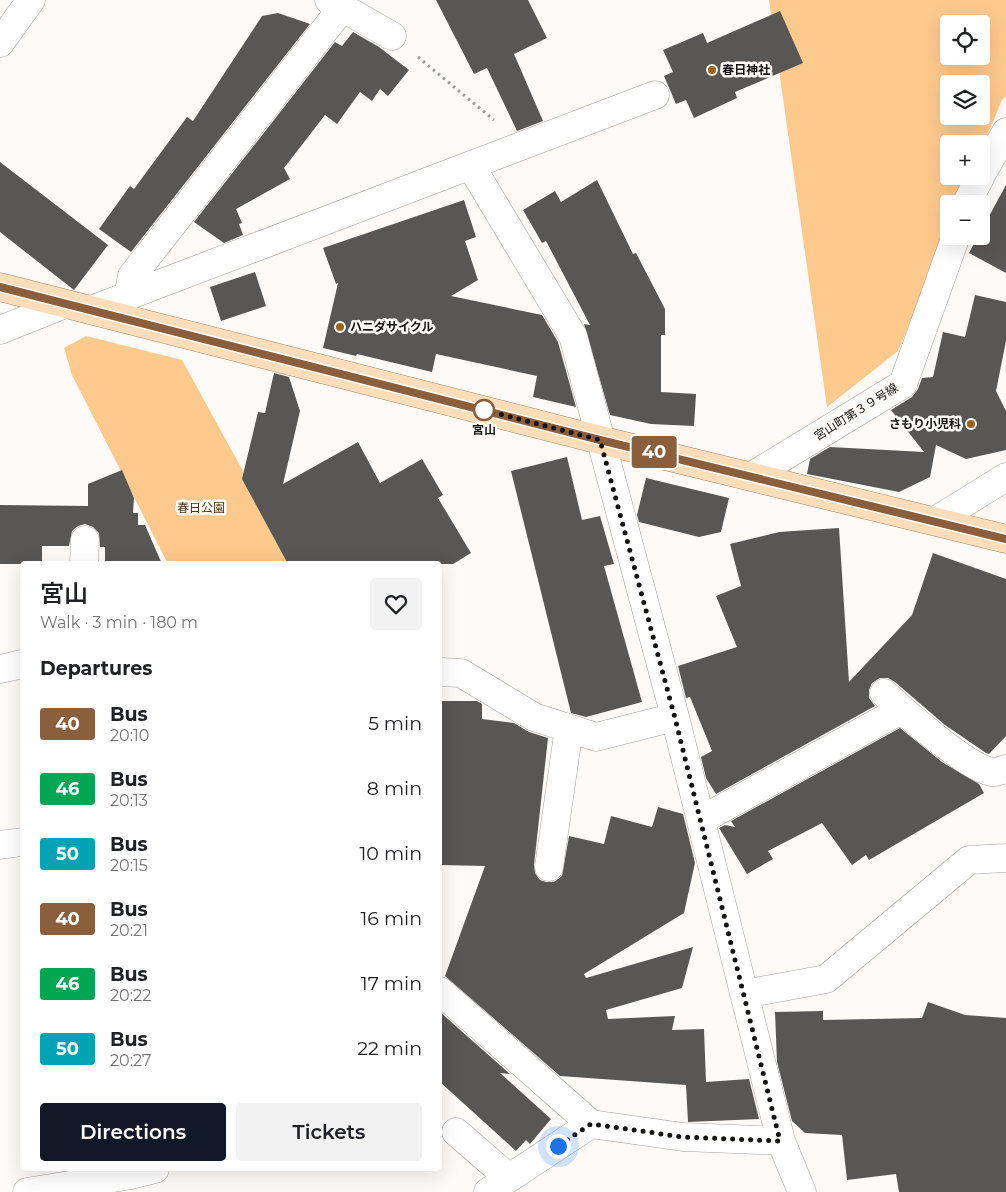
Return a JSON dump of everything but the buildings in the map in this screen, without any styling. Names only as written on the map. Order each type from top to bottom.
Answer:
[{"type":"main road","points":[[0,287],[600,440],[1006,539]]},
{"type":"street","points":[[0,43],[29,1]]},
{"type":"street","points":[[128,296],[132,276],[336,4],[392,36]]},
{"type":"street","points":[[91,310],[655,95]]},
{"type":"street","points":[[990,160],[1006,132]]},
{"type":"street","points":[[471,166],[574,336],[675,718],[780,1141],[802,1192]]},
{"type":"street","name":"宮山町第３９号線","points":[[752,476],[903,384],[953,245]]},
{"type":"street","points":[[0,330],[65,304]]},
{"type":"street","points":[[936,521],[1006,477]]},
{"type":"street","points":[[0,669],[20,664]]},
{"type":"street","points":[[442,672],[461,673],[534,717],[596,736],[675,718]]},
{"type":"street","points":[[701,820],[893,701],[972,764],[993,772],[1006,768]]},
{"type":"street","points":[[549,867],[569,728]]},
{"type":"street","points":[[0,845],[20,842]]},
{"type":"street","points":[[744,994],[826,979],[969,860],[1006,858]]},
{"type":"street","points":[[442,993],[591,1124],[683,1137],[780,1141]]},
{"type":"street","points":[[456,1132],[498,1185],[591,1124]]},
{"type":"street","points":[[27,1192],[147,1171]]},
{"type":"path","points":[[392,36],[496,122],[513,150]]},
{"type":"green space","points":[[769,0],[1006,0],[1006,96],[1002,100],[987,135],[940,135],[940,185],[966,185],[963,195],[940,195],[940,245],[942,245],[898,351],[827,407]]},
{"type":"green space","name":"春日公園","points":[[86,336],[182,360],[292,561],[166,561],[72,375],[64,348]]},
{"type":"bus line","name":"40","points":[[0,287],[600,440],[1006,539]]},
{"type":"place","name":"春日神社","points":[[712,70]]},
{"type":"place","name":"ハニダサイクル","points":[[340,327]]},
{"type":"place","name":"宮山","points":[[484,410]]},
{"type":"place","name":"さもり小児科","points":[[971,424]]},
{"type":"route","points":[[484,410],[600,440],[675,718],[780,1141],[683,1137],[591,1124],[558,1146]]}]
